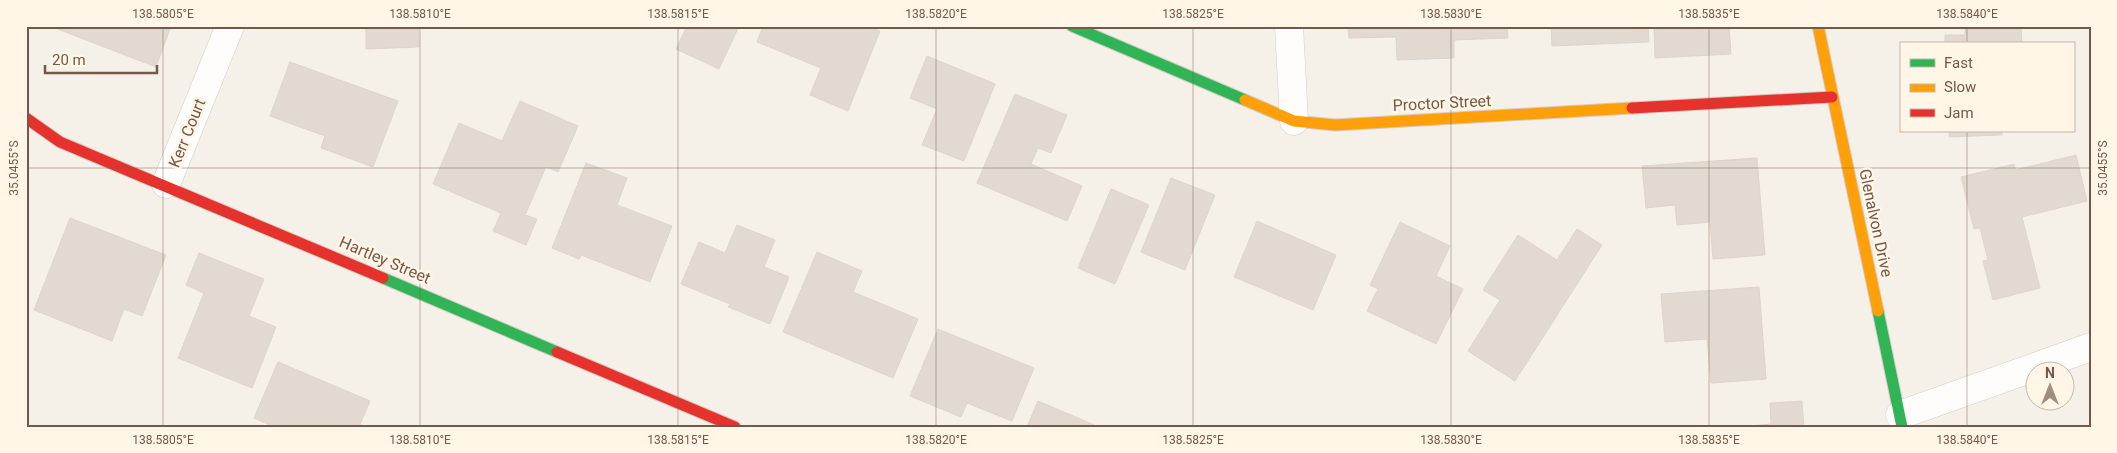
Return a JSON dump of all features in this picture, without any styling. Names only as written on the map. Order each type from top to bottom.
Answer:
[{"type":"street","name":"Kerr Court","points":[[166,184],[230,26]]},
{"type":"street","name":"Proctor Street","points":[[1072,26],[1294,120],[1335,125],[1832,97]]},
{"type":"street","points":[[1289,26],[1294,120]]},
{"type":"street","name":"Glenalvon Drive","points":[[1818,26],[1901,421]]},
{"type":"street","name":"Hartley Street","points":[[26,118],[60,142],[166,184],[735,427]]},
{"type":"street","points":[[1901,421],[2091,347]]},
{"type":"building","points":[[50,26],[171,26],[156,67]]},
{"type":"building","points":[[366,26],[418,26],[419,47],[366,49]]},
{"type":"building","points":[[687,26],[739,26],[719,69],[676,49]]},
{"type":"building","points":[[763,26],[868,26],[880,31],[848,111],[810,95],[821,68],[757,42]]},
{"type":"building","points":[[1348,26],[1507,26],[1508,38],[1454,40],[1454,58],[1397,60],[1396,37],[1349,38]]},
{"type":"building","points":[[1551,26],[1648,26],[1649,42],[1552,46]]},
{"type":"building","points":[[1654,26],[1729,26],[1731,54],[1655,58]]},
{"type":"building","points":[[2021,26],[2022,42],[1945,42],[1945,35],[1965,35],[1965,27]]},
{"type":"building","points":[[927,56],[995,84],[964,161],[922,145],[937,109],[910,98]]},
{"type":"building","points":[[290,62],[398,101],[373,167],[321,148],[325,136],[270,116]]},
{"type":"building","points":[[1015,94],[1067,115],[1051,153],[1038,148],[1031,164],[1082,186],[1067,221],[977,183]]},
{"type":"building","points":[[520,101],[578,126],[558,172],[546,167],[525,215],[537,219],[526,245],[493,231],[501,213],[433,184],[459,123],[502,141]]},
{"type":"building","points":[[1949,132],[2002,132],[2002,135],[1949,137]]},
{"type":"building","points":[[2076,155],[2087,201],[2022,217],[2040,288],[1993,300],[1983,261],[1988,260],[1980,228],[1974,229],[1961,177],[2014,164],[2015,170]]},
{"type":"building","points":[[1757,158],[1765,255],[1713,259],[1710,222],[1677,225],[1675,205],[1646,208],[1642,166]]},
{"type":"building","points":[[586,163],[627,178],[617,205],[672,226],[650,282],[581,255],[579,259],[552,248]]},
{"type":"building","points":[[1171,178],[1215,195],[1185,270],[1141,252]]},
{"type":"building","points":[[1111,189],[1149,205],[1115,284],[1078,268]]},
{"type":"building","points":[[70,218],[166,255],[142,316],[124,309],[112,341],[34,310]]},
{"type":"building","points":[[1257,221],[1336,255],[1313,310],[1234,277]]},
{"type":"building","points":[[1400,222],[1450,246],[1436,276],[1463,289],[1436,344],[1367,311],[1378,289],[1370,285]]},
{"type":"building","points":[[737,225],[775,240],[764,267],[789,277],[770,324],[728,307],[730,304],[681,284],[699,242],[725,253]]},
{"type":"building","points":[[1577,229],[1602,245],[1515,381],[1468,351],[1500,300],[1483,290],[1518,235],[1557,260]]},
{"type":"building","points":[[817,252],[862,271],[853,292],[918,319],[893,378],[783,332]]},
{"type":"building","points":[[199,253],[264,279],[249,316],[276,327],[252,388],[178,358],[204,293],[186,285]]},
{"type":"building","points":[[1759,287],[1766,379],[1711,383],[1707,339],[1665,342],[1661,294]]},
{"type":"building","points":[[938,329],[1034,368],[1012,421],[967,403],[961,417],[910,396]]},
{"type":"building","points":[[278,362],[370,401],[359,427],[274,427],[254,418]]},
{"type":"building","points":[[1038,401],[1099,427],[1027,427]]},
{"type":"building","points":[[1802,401],[1804,427],[1740,427],[1771,424],[1770,403]]},
{"type":"traffic: fast","points":[[1072,26],[1245,100]]},
{"type":"traffic: fast","points":[[383,278],[557,352]]},
{"type":"traffic: fast","points":[[1878,311],[1902,427]]},
{"type":"traffic: slow","points":[[1818,26],[1878,311]]},
{"type":"traffic: slow","points":[[1245,100],[1294,121],[1335,125],[1632,108]]},
{"type":"traffic: jam","points":[[1632,108],[1832,97]]},
{"type":"traffic: jam","points":[[26,118],[60,142],[383,278]]},
{"type":"traffic: jam","points":[[557,352],[735,427]]}]
